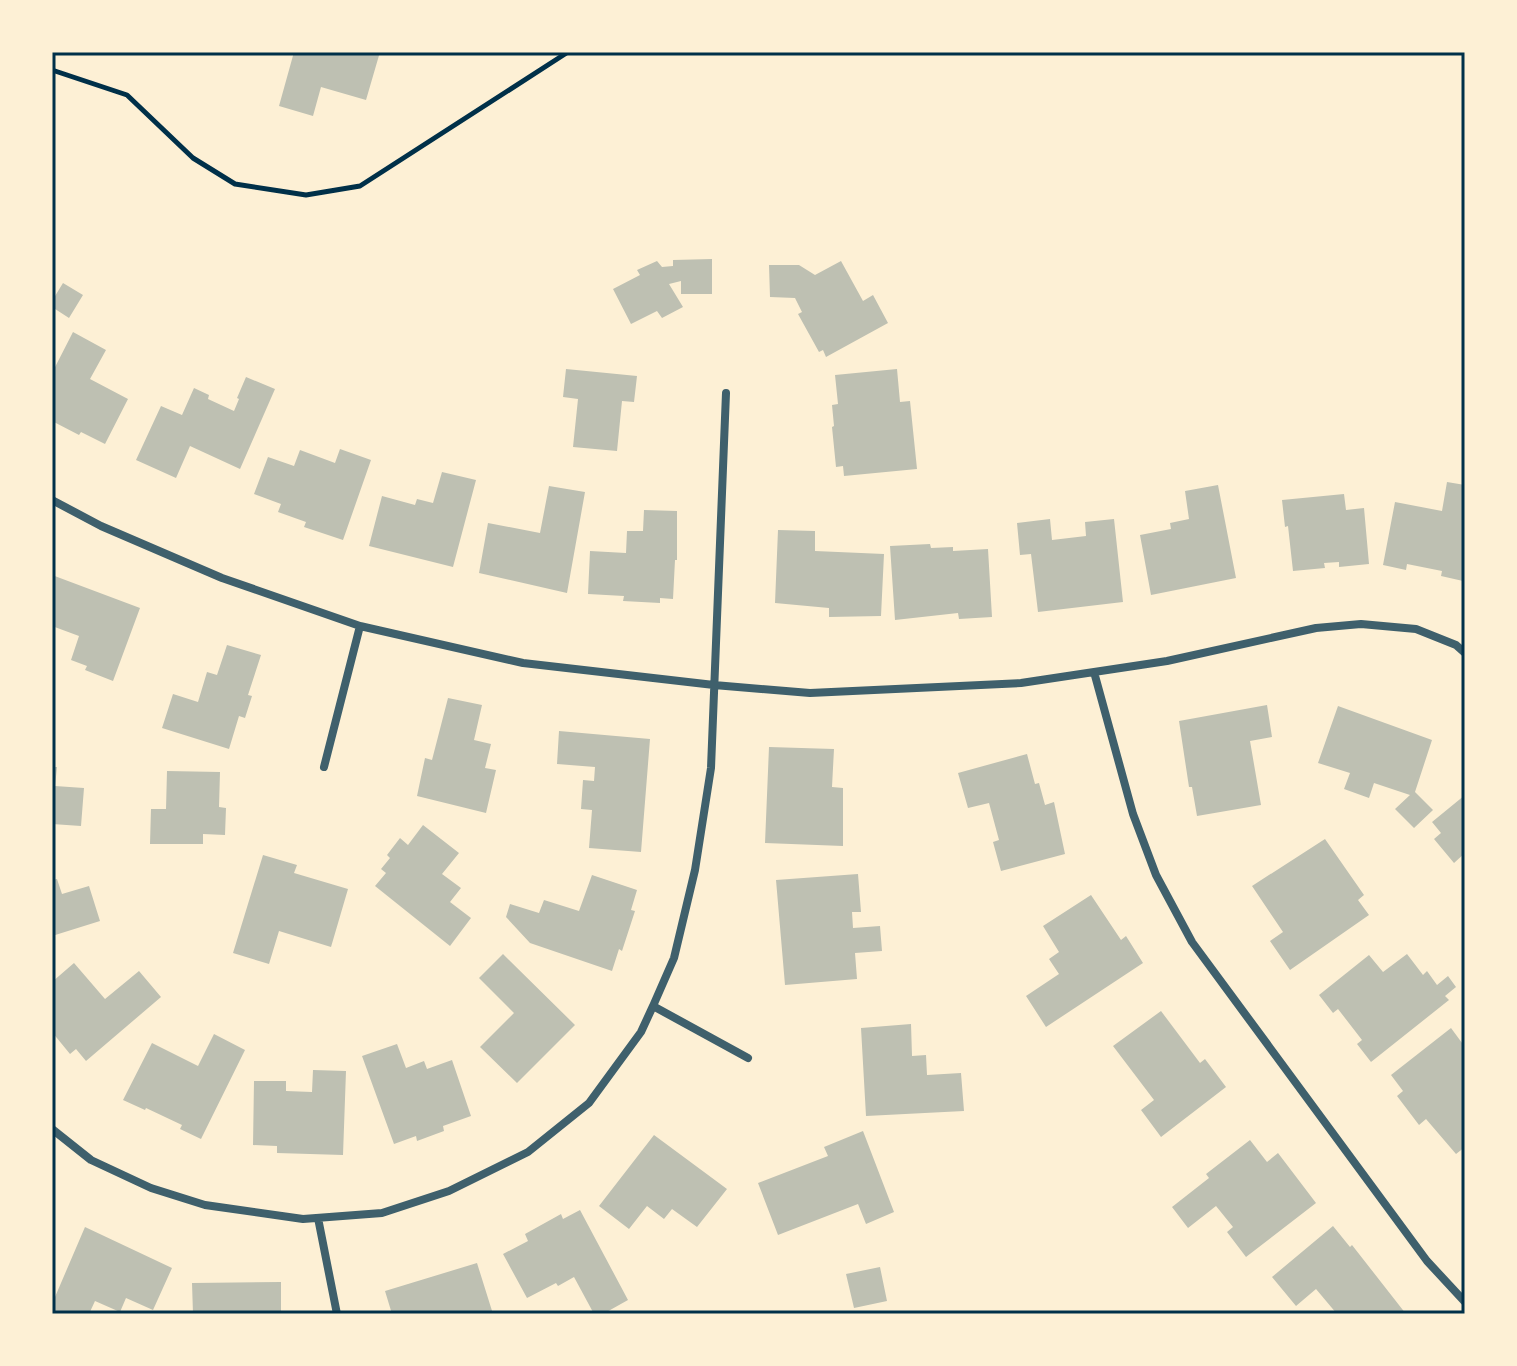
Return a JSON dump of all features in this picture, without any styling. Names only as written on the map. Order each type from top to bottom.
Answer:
[{"type":"street","points":[[52,1129],[91,1160],[151,1188],[205,1205],[303,1219],[382,1213],[449,1191],[528,1152],[589,1103],[641,1032],[653,1006],[674,958],[695,870],[711,768],[726,393]]},
{"type":"street","points":[[52,500],[101,526],[222,578],[360,626],[523,663],[714,685],[810,693],[1021,683],[1167,661],[1316,628],[1361,624],[1416,629],[1456,645],[1465,653]]},
{"type":"street","points":[[324,767],[360,626]]},
{"type":"street","points":[[1094,672],[1133,814],[1156,875],[1192,942],[1427,1261],[1465,1302]]},
{"type":"street","points":[[653,1006],[748,1058]]},
{"type":"street","points":[[318,1218],[337,1314]]},
{"type":"path","points":[[52,70],[127,95],[193,158],[235,184],[306,195],[360,186],[568,52]]},
{"type":"building","points":[[294,52],[380,52],[366,100],[321,87],[313,116],[279,106]]},
{"type":"building","points":[[712,259],[712,294],[681,294],[681,281],[669,284],[683,307],[662,318],[657,311],[631,324],[613,289],[640,275],[637,270],[657,261],[662,267],[673,266],[673,260]]},
{"type":"building","points":[[841,261],[863,301],[873,295],[888,323],[826,357],[823,350],[819,352],[798,314],[802,312],[795,298],[770,297],[769,265],[799,265],[815,275]]},
{"type":"building","points":[[63,283],[83,295],[69,318],[52,307],[52,301]]},
{"type":"building","points":[[73,332],[106,350],[90,379],[128,399],[105,444],[52,421],[52,373]]},
{"type":"building","points":[[566,369],[637,376],[634,402],[622,401],[617,451],[573,447],[578,399],[563,397]]},
{"type":"building","points":[[897,369],[900,402],[910,401],[917,469],[844,476],[843,466],[836,467],[832,427],[832,405],[838,404],[835,375]]},
{"type":"building","points":[[246,377],[275,389],[240,469],[190,446],[176,478],[136,460],[161,406],[182,415],[194,388],[209,395],[208,399],[234,411]]},
{"type":"building","points":[[340,449],[371,460],[343,540],[304,527],[306,522],[278,512],[281,504],[254,494],[268,457],[294,466],[300,450],[335,463]]},
{"type":"building","points":[[442,472],[476,480],[453,567],[369,546],[382,496],[415,505],[417,499],[433,503]]},
{"type":"building","points":[[1447,482],[1465,485],[1463,581],[1441,576],[1442,571],[1407,564],[1406,570],[1383,565],[1395,502],[1442,511]]},
{"type":"building","points":[[1218,485],[1236,578],[1151,595],[1140,535],[1171,529],[1170,523],[1189,519],[1185,491]]},
{"type":"building","points":[[549,486],[585,492],[567,593],[479,573],[488,523],[540,533]]},
{"type":"building","points":[[1344,494],[1346,510],[1364,508],[1369,564],[1339,567],[1339,562],[1324,563],[1325,568],[1293,571],[1282,500]]},
{"type":"building","points":[[644,510],[677,511],[673,599],[660,598],[660,603],[623,601],[624,596],[588,594],[590,551],[626,553],[627,531],[643,531]]},
{"type":"building","points":[[1050,519],[1052,540],[1086,536],[1085,522],[1114,519],[1123,602],[1038,612],[1031,554],[1020,555],[1017,523]]},
{"type":"building","points":[[778,530],[815,531],[815,551],[884,554],[881,616],[829,617],[829,608],[775,603]]},
{"type":"building","points":[[930,544],[931,548],[953,547],[953,551],[988,549],[992,617],[959,619],[958,613],[895,620],[890,546]]},
{"type":"building","points":[[52,575],[140,608],[113,681],[85,670],[87,666],[71,660],[79,636],[52,626]]},
{"type":"building","points":[[227,645],[261,655],[248,695],[252,696],[245,718],[239,716],[229,749],[162,728],[173,694],[198,702],[207,672],[217,675]]},
{"type":"building","points":[[448,698],[482,705],[474,740],[491,744],[485,768],[496,770],[486,813],[417,796],[425,758],[432,760]]},
{"type":"building","points":[[1267,705],[1272,737],[1250,741],[1261,805],[1197,816],[1192,787],[1189,787],[1179,721]]},
{"type":"building","points":[[1338,706],[1432,740],[1415,792],[1433,810],[1414,828],[1395,809],[1410,795],[1374,783],[1369,798],[1344,789],[1350,773],[1318,763]]},
{"type":"building","points":[[559,731],[650,739],[641,852],[589,848],[592,810],[581,809],[583,780],[594,781],[595,767],[557,764]]},
{"type":"building","points":[[769,747],[834,749],[832,787],[843,788],[843,846],[765,843]]},
{"type":"building","points":[[1027,754],[1035,784],[1039,783],[1045,805],[1054,802],[1065,854],[1001,871],[993,842],[999,840],[989,803],[968,808],[958,773]]},
{"type":"building","points":[[52,767],[57,767],[55,786],[84,788],[81,826],[52,824]]},
{"type":"building","points":[[167,771],[220,772],[219,807],[226,808],[225,835],[203,834],[203,844],[150,844],[151,809],[166,809]]},
{"type":"building","points":[[1465,795],[1465,853],[1454,863],[1434,839],[1441,833],[1432,822]]},
{"type":"building","points":[[423,825],[459,853],[442,874],[461,888],[450,902],[471,918],[450,946],[375,886],[386,873],[381,869],[400,838],[408,845]]},
{"type":"building","points":[[1325,839],[1364,895],[1358,900],[1369,915],[1290,970],[1270,941],[1283,932],[1252,886]]},
{"type":"building","points":[[263,855],[297,865],[294,873],[348,889],[331,947],[279,931],[269,964],[233,953]]},
{"type":"building","points":[[858,874],[861,912],[852,912],[853,928],[880,926],[882,951],[855,953],[857,979],[785,985],[776,880]]},
{"type":"building","points":[[592,875],[637,890],[631,910],[635,911],[612,971],[530,943],[506,917],[510,904],[539,913],[544,900],[579,911]]},
{"type":"building","points":[[57,879],[62,894],[89,886],[100,921],[52,936],[52,880]]},
{"type":"building","points":[[1091,895],[1121,940],[1126,936],[1143,963],[1046,1027],[1026,996],[1059,974],[1049,959],[1059,952],[1043,926]]},
{"type":"building","points":[[503,954],[575,1025],[517,1083],[480,1047],[514,1013],[479,978]]},
{"type":"building","points":[[1407,954],[1423,975],[1427,971],[1437,985],[1448,976],[1456,987],[1445,996],[1449,1000],[1371,1062],[1357,1044],[1362,1040],[1338,1009],[1333,1013],[1319,995],[1369,955],[1383,972]]},
{"type":"building","points":[[74,963],[105,999],[139,971],[161,997],[86,1061],[76,1049],[70,1054],[52,1032],[52,982]]},
{"type":"building","points":[[1161,1011],[1200,1063],[1205,1059],[1226,1087],[1161,1137],[1141,1110],[1154,1100],[1113,1046]]},
{"type":"building","points":[[911,1024],[912,1056],[926,1055],[927,1075],[961,1073],[964,1111],[866,1116],[861,1028]]},
{"type":"building","points":[[1451,1028],[1465,1047],[1465,1147],[1456,1154],[1426,1119],[1419,1125],[1397,1096],[1403,1091],[1391,1075]]},
{"type":"building","points":[[214,1034],[245,1050],[201,1139],[180,1129],[182,1125],[123,1100],[152,1043],[198,1066]]},
{"type":"building","points":[[397,1044],[406,1068],[424,1061],[427,1069],[452,1060],[471,1116],[443,1126],[444,1131],[417,1141],[416,1136],[394,1144],[362,1056]]},
{"type":"building","points":[[313,1070],[346,1071],[343,1155],[277,1153],[277,1146],[253,1145],[254,1081],[286,1081],[286,1091],[312,1092]]},
{"type":"building","points":[[863,1131],[894,1212],[866,1224],[858,1204],[778,1235],[758,1183],[828,1156],[824,1147]]},
{"type":"building","points":[[654,1135],[727,1189],[697,1227],[672,1209],[664,1219],[647,1206],[629,1229],[599,1206]]},
{"type":"building","points":[[1250,1140],[1267,1162],[1278,1153],[1316,1203],[1246,1257],[1227,1232],[1233,1227],[1216,1206],[1188,1228],[1172,1207],[1209,1178],[1206,1174]]},
{"type":"building","points":[[580,1210],[628,1300],[603,1314],[594,1314],[574,1277],[527,1298],[503,1254],[528,1241],[525,1234],[561,1214],[563,1219]]},
{"type":"building","points":[[1333,1226],[1350,1247],[1352,1245],[1406,1314],[1337,1314],[1316,1289],[1296,1306],[1272,1277]]},
{"type":"building","points":[[85,1227],[172,1268],[153,1310],[126,1298],[120,1312],[95,1301],[89,1314],[52,1314],[52,1304]]},
{"type":"building","points":[[477,1263],[493,1314],[392,1314],[385,1291]]},
{"type":"building","points":[[880,1267],[887,1301],[854,1308],[846,1274]]},
{"type":"building","points":[[281,1282],[281,1314],[193,1314],[192,1283]]}]
